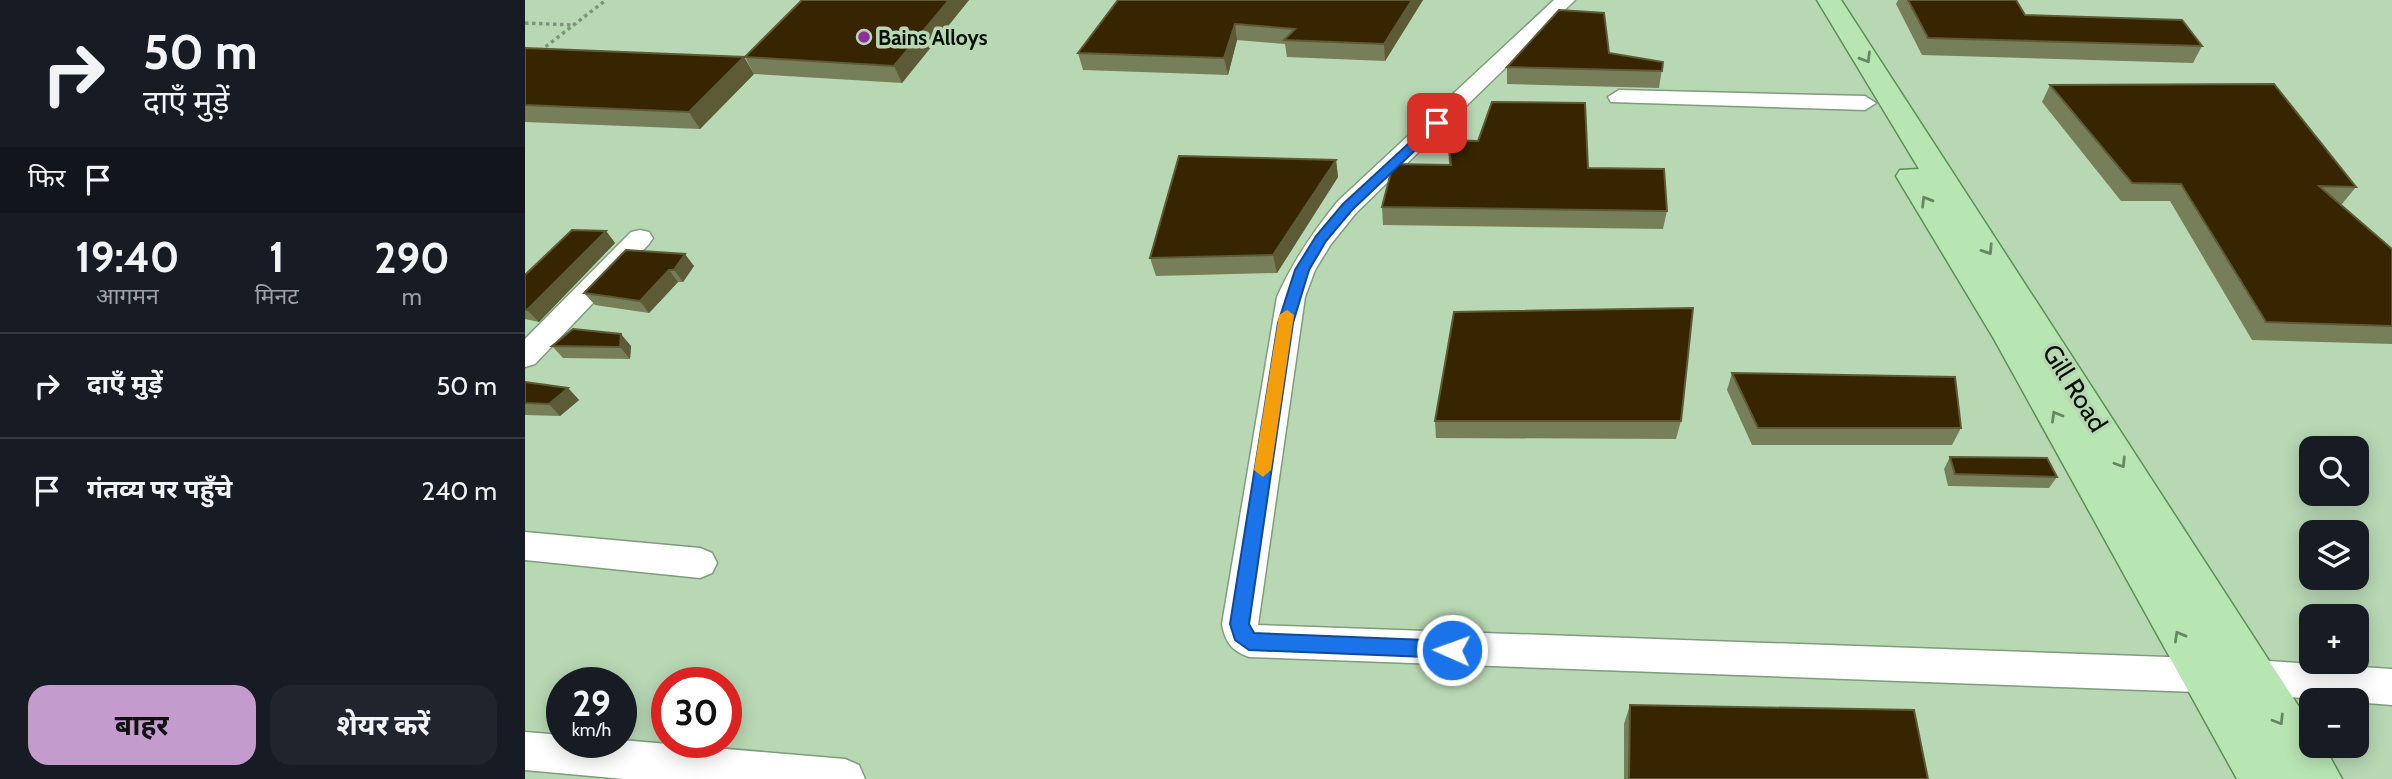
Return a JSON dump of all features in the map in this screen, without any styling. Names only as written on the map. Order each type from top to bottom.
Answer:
[{"type":"main road","points":[[1804,0],[2010,337],[2202,677],[2264,779]]},
{"type":"main road","name":"Gill Road","points":[[1829,0],[2004,275],[2317,779]]},
{"type":"street","points":[[1565,0],[1347,207],[1321,239],[1302,270],[1285,323],[1240,624],[1242,634],[1249,641],[2252,677],[2392,687]]},
{"type":"street","points":[[1619,97],[1865,103]]},
{"type":"street","points":[[525,357],[640,238]]},
{"type":"street","points":[[525,546],[701,563]]},
{"type":"street","points":[[525,751],[723,774],[845,779]]},
{"type":"path","points":[[535,55],[606,0]]},
{"type":"path","points":[[525,23],[574,25]]},
{"type":"building","name":"Bains Alloys","points":[[802,0],[949,0],[894,66],[745,57]]},
{"type":"building","points":[[1118,0],[1412,0],[1384,44],[1284,40],[1295,29],[1235,24],[1224,58],[1078,53]]},
{"type":"building","points":[[1908,0],[2016,0],[2025,15],[2182,20],[2202,46],[1928,38]]},
{"type":"building","points":[[1559,10],[1604,13],[1609,53],[1663,62],[1662,71],[1507,67]]},
{"type":"building","points":[[525,48],[744,57],[689,112],[525,105]]},
{"type":"building","points":[[2274,84],[2356,187],[2319,186],[2392,249],[2392,326],[2266,322],[2181,184],[2132,183],[2050,85]]},
{"type":"building","points":[[1492,102],[1585,103],[1588,168],[1664,169],[1667,211],[1382,207],[1393,164],[1451,165],[1448,140],[1478,141]]},
{"type":"building","points":[[1179,156],[1336,160],[1273,255],[1150,258]]},
{"type":"building","points":[[572,230],[606,231],[527,310],[525,309],[525,275]]},
{"type":"building","points":[[626,250],[685,254],[674,270],[669,270],[640,301],[584,293]]},
{"type":"building","points":[[1693,308],[1681,421],[1435,421],[1454,312]]},
{"type":"building","points":[[573,329],[621,334],[620,347],[552,346]]},
{"type":"building","points":[[1732,373],[1955,377],[1961,428],[1758,428]]},
{"type":"building","points":[[525,382],[568,388],[549,404],[525,403]]},
{"type":"building","points":[[1950,457],[2047,458],[2057,477],[1955,474]]},
{"type":"building","points":[[1630,705],[1914,710],[1928,779],[1629,779]]},
{"type":"slow traffic","points":[[1263,470],[1287,315]]},
{"type":"place","name":"Bains Alloys","points":[[864,37]]},
{"type":"route","points":[[1437,123],[1347,207],[1321,239],[1302,270],[1291,296],[1240,624],[1242,634],[1249,641],[1265,643],[1452,650]]}]
